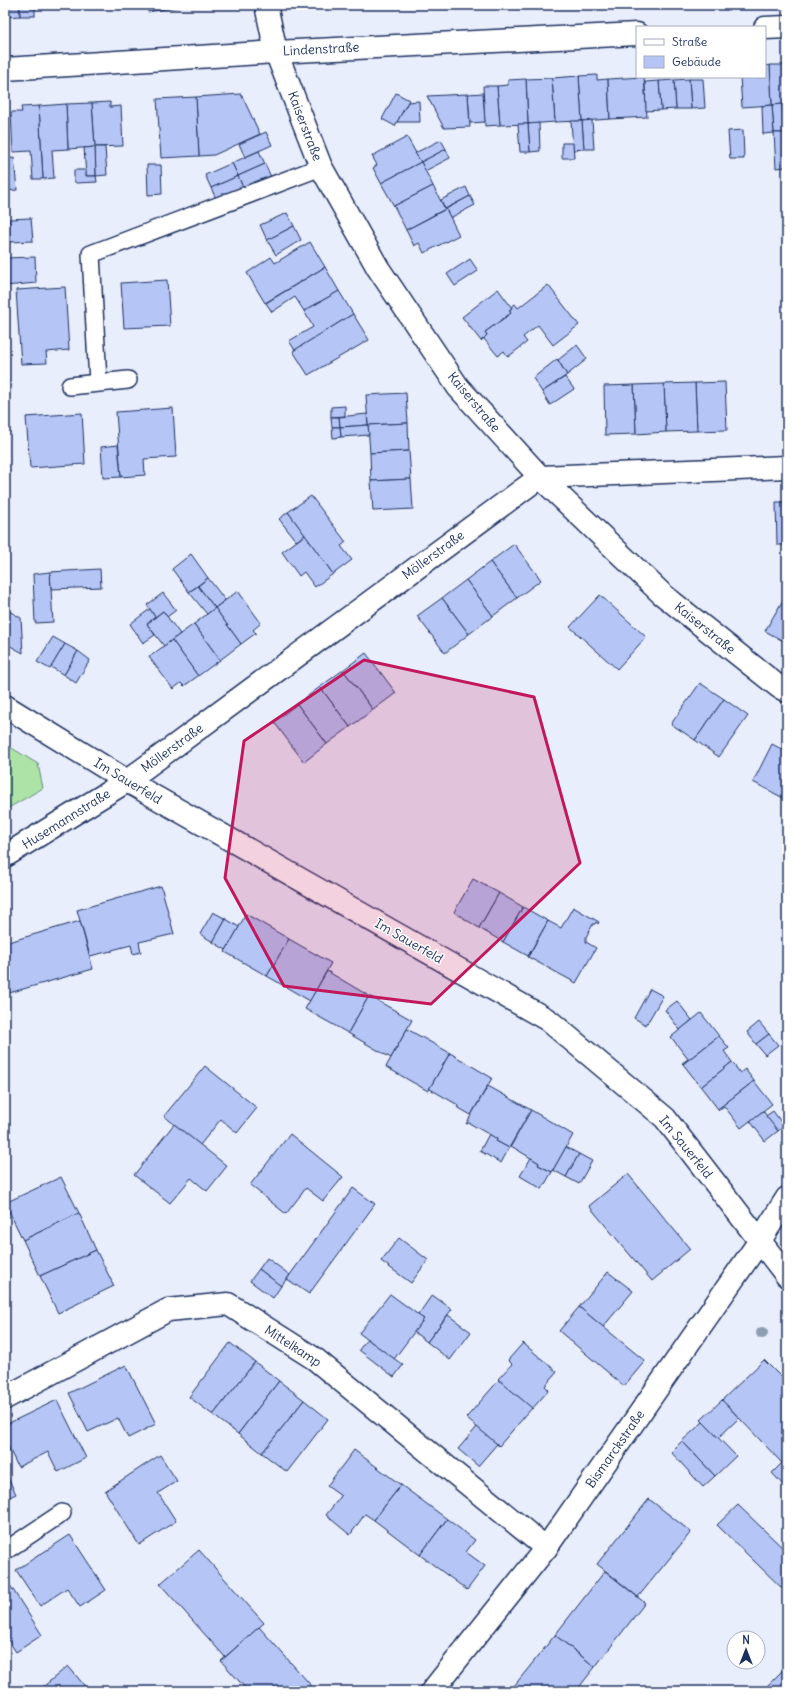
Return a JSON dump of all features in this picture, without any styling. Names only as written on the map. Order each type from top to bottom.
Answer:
[{"type":"street","name":"Kaiserstraße","points":[[266,5],[276,52],[321,167],[378,268],[458,387],[540,477],[662,594],[779,687],[787,691]]},
{"type":"street","points":[[766,28],[787,27]]},
{"type":"street","name":"Lindenstraße","points":[[5,69],[276,52],[636,34]]},
{"type":"street","points":[[540,477],[787,466]]},
{"type":"street","name":"Möllerstraße","points":[[127,781],[540,477]]},
{"type":"street","name":"Im Sauerfeld","points":[[5,706],[127,781],[548,1020],[665,1118],[759,1242],[787,1276]]},
{"type":"street","name":"Husemannstraße","points":[[5,856],[127,781]]},
{"type":"street","name":"Bismarckstraße","points":[[432,1691],[546,1548],[759,1242],[787,1198]]},
{"type":"street","name":"Mittelkamp","points":[[5,1398],[168,1310],[228,1304],[315,1359],[546,1548]]},
{"type":"lane","points":[[98,382],[91,254],[321,167]]},
{"type":"lane","points":[[70,386],[128,380]]},
{"type":"lane","points":[[5,1551],[62,1513]]},
{"type":"highlighted area","points":[[364,660],[534,697],[580,863],[431,1004],[284,986],[225,878],[244,741]]},
{"type":"green space","points":[[5,744],[38,764],[43,788],[5,810]]},
{"type":"building","points":[[5,5],[20,5],[20,16],[6,17]]},
{"type":"building","points":[[20,5],[35,5],[35,16],[20,16]]},
{"type":"building","points":[[147,5],[188,5],[148,12]]},
{"type":"building","points":[[328,5],[345,5],[345,9],[328,10]]},
{"type":"building","points":[[345,5],[372,5],[372,7],[345,9]]},
{"type":"building","points":[[372,5],[399,5],[399,6],[372,7]]},
{"type":"building","points":[[770,65],[787,65],[787,104],[772,105]]},
{"type":"building","points":[[770,65],[772,105],[742,107],[740,78],[766,78],[766,66]]},
{"type":"building","points":[[597,75],[597,80],[608,79],[610,119],[582,121],[579,76]]},
{"type":"building","points":[[579,76],[582,121],[555,122],[552,78]]},
{"type":"building","points":[[552,78],[555,122],[528,124],[526,79]]},
{"type":"building","points":[[644,78],[647,117],[610,119],[608,79]]},
{"type":"building","points":[[526,79],[528,124],[500,125],[497,86],[508,85],[508,80]]},
{"type":"building","points":[[689,79],[703,79],[705,108],[691,109]]},
{"type":"building","points":[[689,79],[691,109],[676,109],[674,80]]},
{"type":"building","points":[[674,80],[676,109],[661,110],[659,81]]},
{"type":"building","points":[[659,81],[661,110],[646,111],[645,82]]},
{"type":"building","points":[[483,86],[497,86],[500,125],[485,126]]},
{"type":"building","points":[[396,93],[409,100],[395,126],[382,119]]},
{"type":"building","points":[[483,93],[485,122],[470,123],[468,94]]},
{"type":"building","points":[[241,94],[260,134],[214,155],[199,156],[196,97]]},
{"type":"building","points":[[468,94],[470,127],[444,128],[427,96]]},
{"type":"building","points":[[196,97],[199,156],[161,158],[157,99]]},
{"type":"building","points":[[419,101],[420,122],[397,122],[408,102]]},
{"type":"building","points":[[110,102],[110,107],[121,106],[123,146],[95,147],[92,103]]},
{"type":"building","points":[[92,103],[95,147],[68,149],[66,104]]},
{"type":"building","points":[[66,104],[68,149],[52,150],[54,178],[43,179],[39,106]]},
{"type":"building","points":[[782,104],[784,133],[774,133],[772,105]]},
{"type":"building","points":[[772,105],[774,133],[763,134],[762,106]]},
{"type":"building","points":[[39,106],[43,179],[33,179],[31,151],[13,152],[11,112],[22,112],[21,107]]},
{"type":"building","points":[[592,120],[594,149],[584,149],[582,121]]},
{"type":"building","points":[[571,121],[582,121],[584,149],[573,150]]},
{"type":"building","points":[[539,123],[540,151],[530,152],[528,124]]},
{"type":"building","points":[[518,124],[528,124],[530,152],[520,152]]},
{"type":"building","points":[[743,130],[744,159],[730,159],[728,131]]},
{"type":"building","points":[[266,132],[272,145],[245,157],[239,144]]},
{"type":"building","points":[[774,133],[784,133],[786,167],[776,168]]},
{"type":"building","points":[[407,137],[421,162],[381,183],[373,168],[377,165],[372,156]]},
{"type":"building","points":[[441,140],[446,149],[421,162],[415,153]]},
{"type":"building","points":[[562,143],[573,143],[574,158],[562,158]]},
{"type":"building","points":[[95,147],[105,147],[107,175],[96,176]]},
{"type":"building","points":[[95,147],[96,176],[86,176],[84,148]]},
{"type":"building","points":[[446,149],[450,158],[425,171],[421,162]]},
{"type":"building","points":[[259,151],[265,164],[238,176],[232,163]]},
{"type":"building","points":[[14,158],[17,190],[5,191],[5,159]]},
{"type":"building","points":[[421,162],[433,186],[394,206],[381,183]]},
{"type":"building","points":[[232,163],[238,176],[211,188],[205,175]]},
{"type":"building","points":[[265,164],[271,177],[244,190],[238,176]]},
{"type":"building","points":[[147,165],[161,165],[162,194],[148,195]]},
{"type":"building","points":[[74,170],[86,170],[86,176],[96,176],[97,182],[76,183],[74,181]]},
{"type":"building","points":[[238,176],[244,190],[217,201],[211,188]]},
{"type":"building","points":[[433,186],[445,209],[406,230],[394,206]]},
{"type":"building","points":[[466,187],[470,196],[445,209],[441,200]]},
{"type":"building","points":[[470,196],[475,205],[450,218],[446,209]]},
{"type":"building","points":[[446,209],[459,235],[424,253],[419,243],[414,246],[406,230]]},
{"type":"building","points":[[287,213],[294,226],[267,240],[260,225]]},
{"type":"building","points":[[31,218],[33,241],[10,242],[9,219]]},
{"type":"building","points":[[294,226],[301,240],[276,255],[267,240]]},
{"type":"building","points":[[310,242],[325,267],[265,303],[247,273],[271,257],[275,263]]},
{"type":"building","points":[[35,257],[36,283],[5,286],[5,258]]},
{"type":"building","points":[[470,259],[478,271],[455,286],[447,274]]},
{"type":"building","points":[[325,267],[339,291],[304,311],[295,297],[272,312],[266,303]]},
{"type":"building","points":[[167,280],[170,326],[124,328],[121,283]]},
{"type":"building","points":[[548,285],[579,325],[553,345],[538,325],[523,337],[527,342],[508,357],[504,351],[498,356],[484,339],[487,335],[485,332],[511,313],[509,310],[515,304],[518,308]]},
{"type":"building","points":[[65,287],[69,350],[46,352],[47,363],[21,364],[16,290]]},
{"type":"building","points":[[498,289],[512,308],[509,310],[511,313],[485,332],[487,335],[481,341],[462,317]]},
{"type":"building","points":[[339,291],[353,314],[295,350],[289,341],[313,327],[304,311]]},
{"type":"building","points":[[353,314],[369,340],[308,375],[293,351]]},
{"type":"building","points":[[577,345],[587,359],[567,375],[558,360]]},
{"type":"building","points":[[557,359],[567,375],[542,392],[533,378]]},
{"type":"building","points":[[565,377],[574,389],[550,405],[542,392]]},
{"type":"building","points":[[725,382],[727,430],[697,431],[695,383]]},
{"type":"building","points":[[695,383],[697,431],[666,432],[664,384]]},
{"type":"building","points":[[664,384],[666,432],[636,434],[634,385]]},
{"type":"building","points":[[634,385],[636,434],[605,435],[604,386]]},
{"type":"building","points":[[406,393],[408,423],[368,425],[366,395]]},
{"type":"building","points":[[345,406],[345,416],[331,417],[331,407]]},
{"type":"building","points":[[173,408],[176,457],[144,459],[145,475],[121,477],[116,412]]},
{"type":"building","points":[[82,413],[85,464],[30,468],[26,417]]},
{"type":"building","points":[[367,414],[368,425],[340,427],[339,417]]},
{"type":"building","points":[[331,417],[339,417],[340,427],[332,427]]},
{"type":"building","points":[[408,423],[409,451],[370,453],[368,425]]},
{"type":"building","points":[[368,425],[369,435],[341,437],[340,427]]},
{"type":"building","points":[[332,427],[340,427],[341,437],[333,438]]},
{"type":"building","points":[[118,445],[121,477],[103,478],[101,447]]},
{"type":"building","points":[[409,451],[411,479],[371,481],[370,453]]},
{"type":"building","points":[[411,479],[413,509],[373,511],[371,481]]},
{"type":"building","points":[[311,496],[346,542],[341,546],[352,560],[333,574],[288,512]]},
{"type":"building","points":[[776,502],[787,502],[787,545],[777,545]]},
{"type":"building","points":[[288,512],[305,535],[296,541],[279,519]]},
{"type":"building","points":[[305,535],[333,574],[315,587],[304,572],[299,576],[282,552]]},
{"type":"building","points":[[514,544],[541,580],[517,598],[490,562]]},
{"type":"building","points":[[191,554],[208,578],[189,592],[172,569]]},
{"type":"building","points":[[490,562],[517,598],[493,616],[466,580]]},
{"type":"building","points":[[100,569],[101,587],[51,589],[50,572]]},
{"type":"building","points":[[50,572],[53,622],[35,623],[33,574]]},
{"type":"building","points":[[208,578],[225,600],[215,608],[198,586]]},
{"type":"building","points":[[466,580],[493,616],[469,634],[442,598]]},
{"type":"building","points":[[198,586],[215,608],[207,614],[189,592]]},
{"type":"building","points":[[238,591],[261,623],[253,630],[256,633],[241,644],[215,608]]},
{"type":"building","points":[[163,593],[176,610],[167,617],[163,611],[155,617],[147,605]]},
{"type":"building","points":[[787,593],[787,643],[765,631]]},
{"type":"building","points":[[5,594],[11,598],[5,607]]},
{"type":"building","points":[[600,595],[646,637],[617,669],[570,627]]},
{"type":"building","points":[[442,598],[469,634],[445,653],[417,616]]},
{"type":"building","points":[[215,608],[241,644],[220,660],[194,624]]},
{"type":"building","points":[[150,609],[155,617],[147,624],[155,635],[143,643],[130,624]]},
{"type":"building","points":[[9,611],[21,618],[23,653],[5,643],[5,619]]},
{"type":"building","points":[[163,611],[180,634],[164,646],[147,624]]},
{"type":"building","points":[[194,624],[220,660],[198,676],[172,640]]},
{"type":"building","points":[[53,637],[65,644],[50,669],[37,662]]},
{"type":"building","points":[[172,640],[198,676],[184,686],[181,683],[173,689],[149,657]]},
{"type":"building","points":[[65,644],[78,651],[64,675],[51,667]]},
{"type":"building","points":[[78,651],[90,660],[76,683],[64,675]]},
{"type":"building","points":[[366,653],[396,693],[373,710],[343,670]]},
{"type":"building","points":[[343,670],[373,710],[350,727],[320,687]]},
{"type":"building","points":[[700,683],[724,699],[695,740],[671,724]]},
{"type":"building","points":[[320,687],[350,727],[327,744],[297,704]]},
{"type":"building","points":[[724,699],[748,716],[719,757],[695,740]]},
{"type":"building","points":[[297,704],[327,744],[304,762],[274,722]]},
{"type":"building","points":[[772,744],[787,752],[787,800],[753,782]]},
{"type":"building","points":[[473,879],[499,893],[479,928],[454,912]]},
{"type":"building","points":[[161,886],[174,934],[139,942],[141,952],[133,954],[131,945],[112,950],[112,952],[90,956],[77,910]]},
{"type":"building","points":[[499,893],[523,907],[503,942],[479,928]]},
{"type":"building","points":[[523,907],[548,921],[528,956],[503,942]]},
{"type":"building","points":[[573,907],[599,922],[598,924],[596,922],[593,924],[586,937],[586,942],[596,948],[576,983],[528,957],[548,921],[561,928]]},
{"type":"building","points":[[213,912],[226,919],[213,942],[200,934]]},
{"type":"building","points":[[246,914],[289,939],[267,976],[225,952]]},
{"type":"building","points":[[226,919],[239,927],[226,950],[213,942]]},
{"type":"building","points":[[80,921],[93,969],[9,993],[5,977],[5,943]]},
{"type":"building","points":[[289,939],[331,963],[310,1001],[267,976]]},
{"type":"building","points":[[327,971],[369,996],[348,1033],[305,1009]]},
{"type":"building","points":[[5,979],[9,993],[5,994]]},
{"type":"building","points":[[650,989],[663,996],[646,1025],[634,1018]]},
{"type":"building","points":[[369,996],[412,1020],[391,1058],[348,1033]]},
{"type":"building","points":[[677,1001],[692,1020],[680,1030],[665,1010]]},
{"type":"building","points":[[701,1013],[719,1036],[683,1064],[682,1063],[688,1059],[671,1037]]},
{"type":"building","points":[[759,1022],[769,1034],[756,1044],[747,1032]]},
{"type":"building","points":[[407,1029],[450,1053],[428,1091],[386,1067]]},
{"type":"building","points":[[769,1034],[778,1045],[765,1055],[756,1044]]},
{"type":"building","points":[[719,1036],[729,1048],[724,1051],[732,1062],[701,1087],[683,1064]]},
{"type":"building","points":[[450,1053],[492,1078],[471,1115],[457,1107],[458,1105],[430,1089],[428,1091]]},
{"type":"building","points":[[732,1062],[740,1073],[745,1069],[754,1081],[718,1109],[701,1087]]},
{"type":"building","points":[[205,1066],[257,1108],[237,1133],[221,1119],[200,1145],[164,1116]]},
{"type":"building","points":[[754,1081],[772,1104],[741,1128],[724,1106],[719,1110],[718,1109]]},
{"type":"building","points":[[488,1086],[531,1110],[509,1148],[496,1141],[497,1139],[469,1123],[466,1124]]},
{"type":"building","points":[[531,1110],[573,1135],[552,1172],[538,1165],[539,1163],[511,1146]]},
{"type":"building","points":[[763,1111],[778,1131],[765,1141],[750,1121]]},
{"type":"building","points":[[773,1111],[784,1126],[778,1131],[766,1116]]},
{"type":"building","points":[[174,1124],[227,1166],[207,1191],[191,1178],[170,1203],[134,1175]]},
{"type":"building","points":[[290,1134],[343,1177],[323,1201],[306,1188],[286,1214],[250,1185]]},
{"type":"building","points":[[489,1134],[497,1139],[496,1141],[509,1148],[501,1163],[480,1151]]},
{"type":"building","points":[[566,1147],[579,1154],[566,1177],[553,1170]]},
{"type":"building","points":[[579,1154],[592,1161],[579,1184],[566,1177]]},
{"type":"building","points":[[531,1158],[539,1163],[538,1165],[552,1172],[542,1189],[520,1176]]},
{"type":"building","points":[[628,1174],[690,1249],[652,1281],[589,1206]]},
{"type":"building","points":[[61,1177],[79,1213],[23,1240],[5,1203]]},
{"type":"building","points":[[353,1188],[375,1204],[309,1294],[287,1279]]},
{"type":"building","points":[[79,1213],[96,1250],[40,1276],[23,1240]]},
{"type":"building","points":[[399,1238],[428,1260],[411,1283],[381,1261]]},
{"type":"building","points":[[96,1250],[114,1286],[58,1313],[40,1276]]},
{"type":"building","points":[[267,1258],[290,1275],[281,1286],[259,1269]]},
{"type":"building","points":[[259,1269],[281,1286],[273,1298],[250,1281]]},
{"type":"building","points":[[608,1272],[633,1291],[603,1327],[579,1307]]},
{"type":"building","points":[[390,1294],[424,1319],[394,1359],[359,1333]]},
{"type":"building","points":[[432,1295],[452,1309],[427,1342],[414,1332],[424,1319],[418,1315]]},
{"type":"building","points":[[579,1307],[645,1361],[624,1386],[559,1331]]},
{"type":"building","points":[[448,1315],[471,1332],[450,1360],[427,1342]]},
{"type":"building","points":[[367,1339],[403,1365],[394,1377],[359,1350]]},
{"type":"building","points":[[230,1343],[255,1362],[213,1415],[189,1397]]},
{"type":"building","points":[[523,1343],[557,1372],[545,1386],[549,1390],[532,1409],[498,1379],[512,1364],[508,1360]]},
{"type":"building","points":[[764,1360],[787,1383],[787,1458],[782,1463],[722,1400]]},
{"type":"building","points":[[255,1362],[279,1381],[238,1434],[213,1415]]},
{"type":"building","points":[[126,1365],[156,1424],[128,1438],[118,1418],[88,1432],[69,1393]]},
{"type":"building","points":[[499,1380],[532,1408],[499,1446],[466,1418]]},
{"type":"building","points":[[279,1381],[304,1400],[262,1453],[238,1434]]},
{"type":"building","points":[[57,1400],[86,1458],[58,1472],[48,1452],[18,1467],[5,1440],[5,1425]]},
{"type":"building","points":[[304,1400],[328,1419],[287,1472],[262,1453]]},
{"type":"building","points":[[722,1400],[739,1418],[718,1438],[701,1420]]},
{"type":"building","points":[[703,1422],[736,1456],[715,1476],[682,1441]]},
{"type":"building","points":[[477,1427],[497,1444],[478,1466],[458,1449]]},
{"type":"building","points":[[682,1441],[715,1476],[703,1487],[671,1452]]},
{"type":"building","points":[[354,1450],[401,1485],[374,1520],[365,1514],[350,1535],[326,1515],[341,1496],[327,1486]]},
{"type":"building","points":[[160,1455],[177,1481],[158,1493],[176,1521],[139,1545],[105,1491]]},
{"type":"building","points":[[787,1458],[787,1489],[772,1473]]},
{"type":"building","points":[[5,1472],[16,1494],[5,1499]]},
{"type":"building","points":[[401,1485],[447,1519],[420,1555],[374,1520]]},
{"type":"building","points":[[649,1499],[691,1532],[638,1597],[597,1564]]},
{"type":"building","points":[[738,1505],[787,1552],[787,1593],[717,1525]]},
{"type":"building","points":[[447,1519],[475,1540],[466,1552],[485,1566],[467,1590],[420,1555]]},
{"type":"building","points":[[70,1535],[106,1590],[80,1607],[67,1588],[40,1606],[16,1570]]},
{"type":"building","points":[[199,1550],[264,1623],[225,1657],[160,1584]]},
{"type":"building","points":[[605,1571],[645,1603],[595,1667],[555,1635]]},
{"type":"building","points":[[6,1579],[42,1635],[16,1652],[5,1635]]},
{"type":"building","points":[[259,1627],[316,1691],[248,1691],[221,1661]]},
{"type":"building","points":[[555,1635],[595,1667],[576,1691],[510,1691]]},
{"type":"building","points":[[68,1666],[89,1691],[38,1691]]},
{"type":"building","points":[[787,1666],[787,1691],[762,1691]]}]
